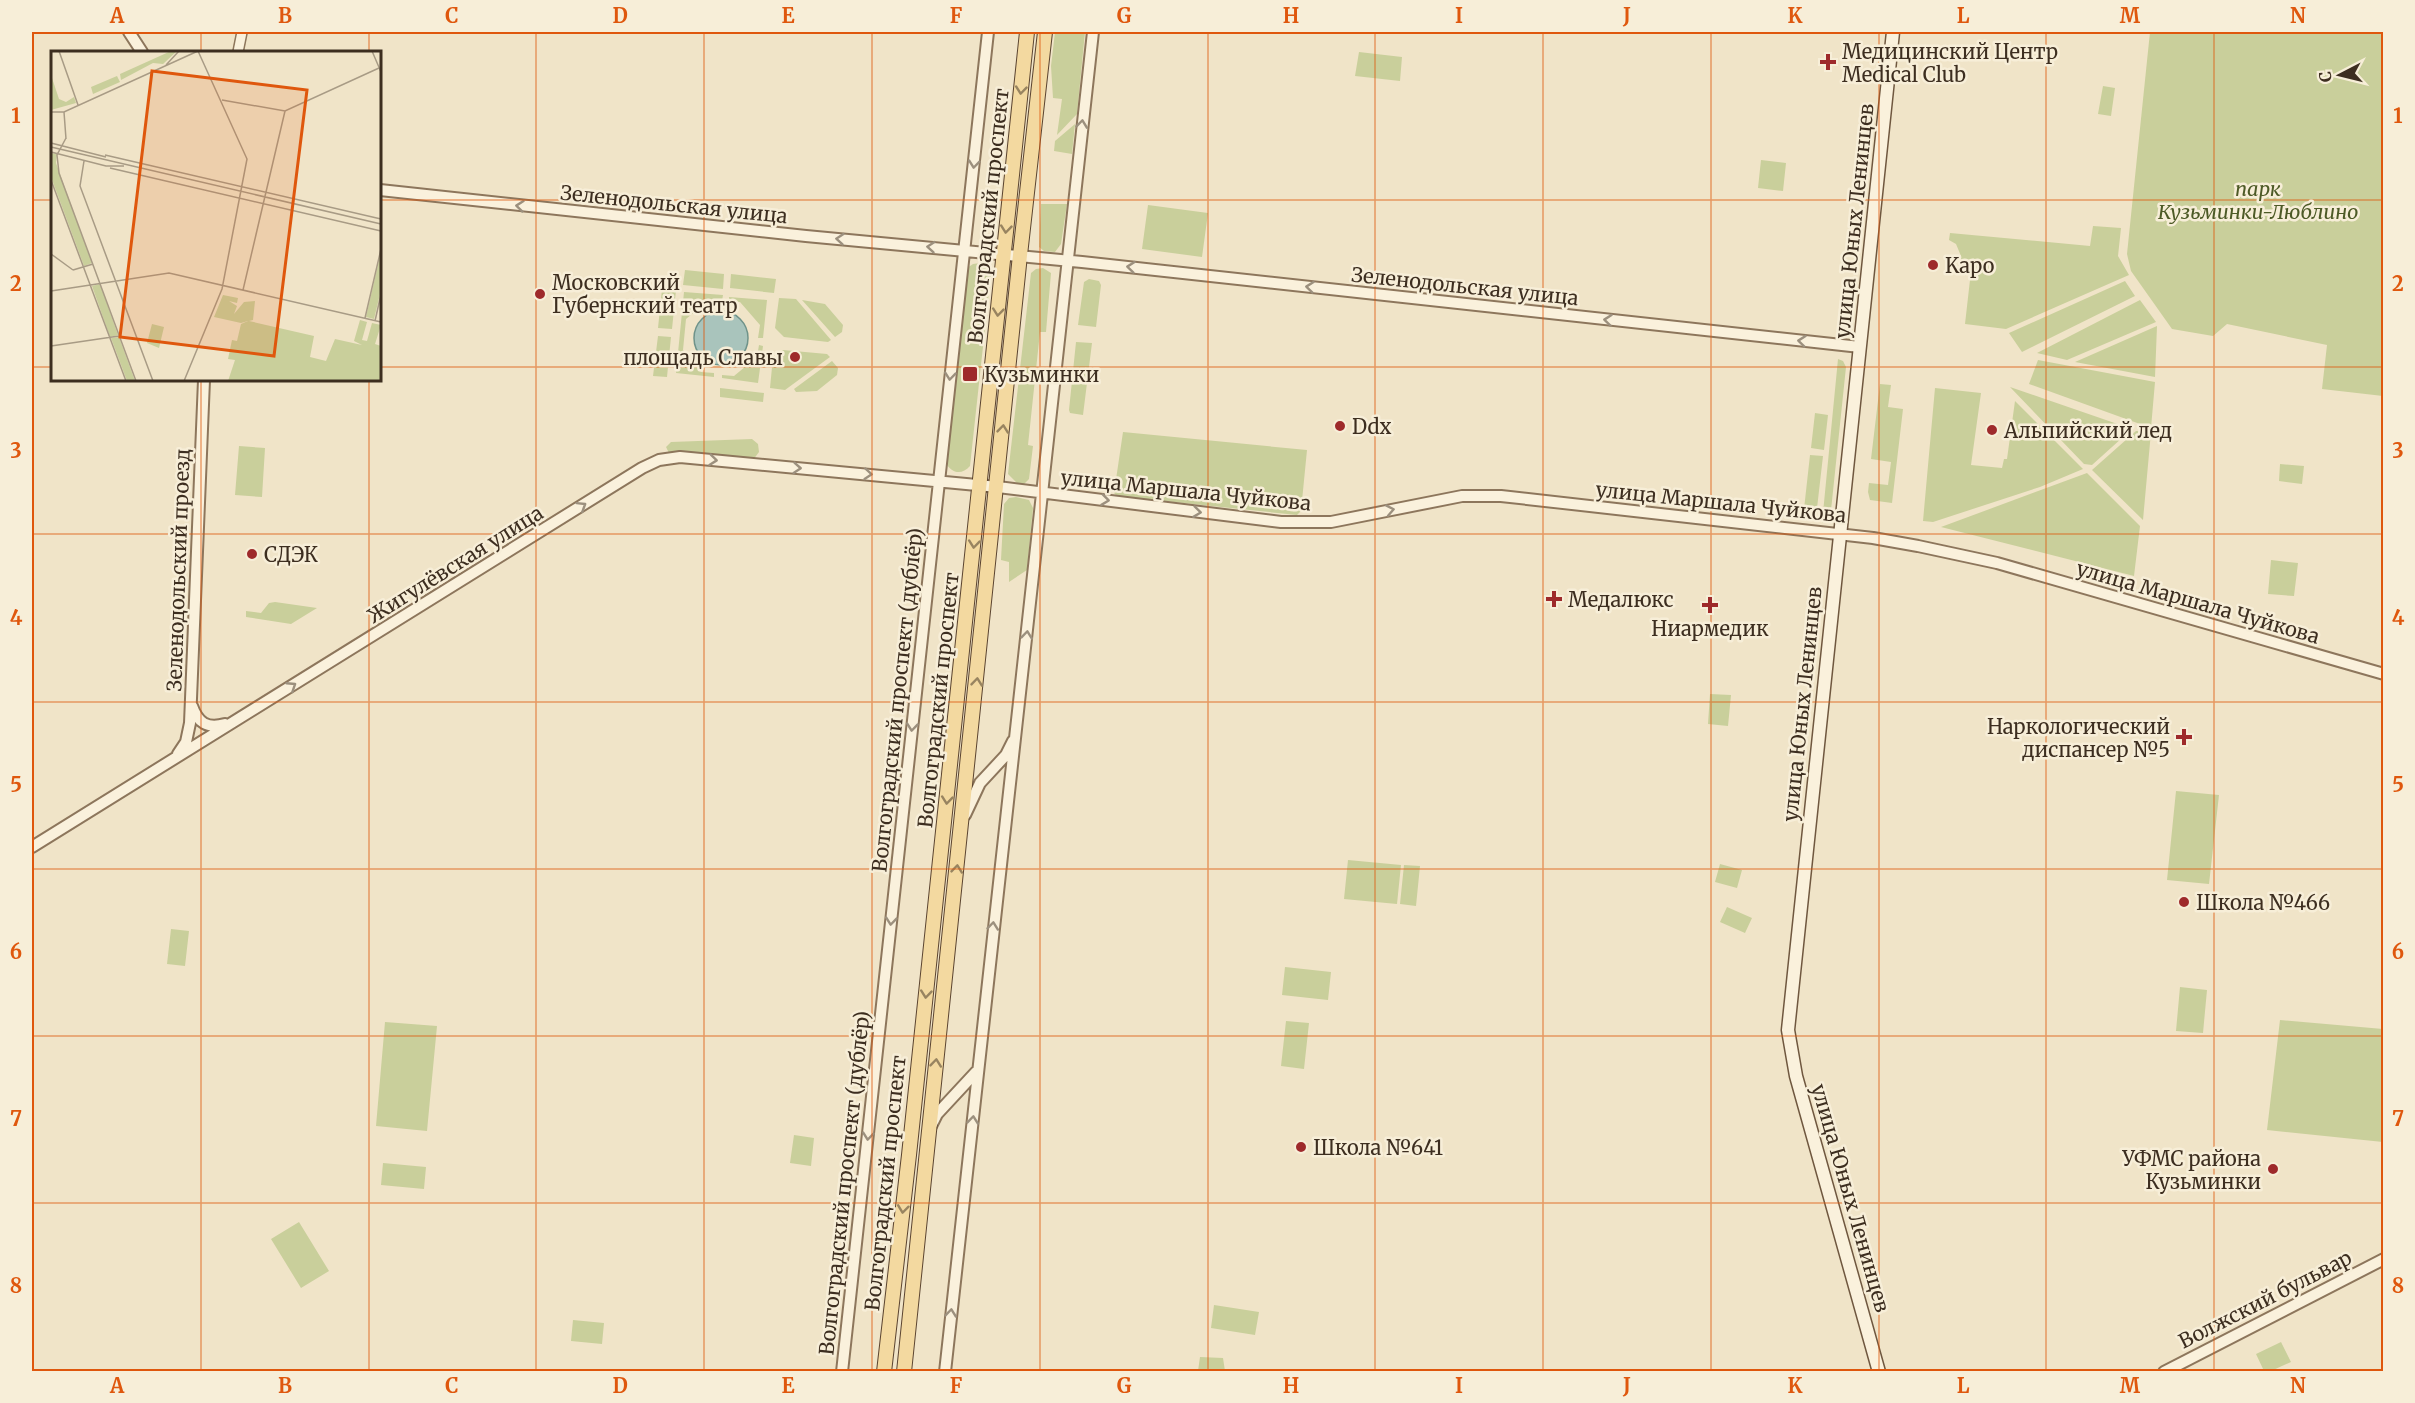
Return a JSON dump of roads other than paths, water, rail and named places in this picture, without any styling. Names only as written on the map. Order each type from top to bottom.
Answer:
[{"type":"main road","name":"Волгоградский проспект","points":[[884,1371],[981,485],[1027,32]]},
{"type":"main road","name":"Волгоградский проспект","points":[[904,1371],[1045,32]]},
{"type":"main road","name":"улица Юных Ленинцев","points":[[1879,1371],[1796,1076],[1788,1030],[1893,32]]},
{"type":"street","points":[[129,32],[141,51]]},
{"type":"street","points":[[238,51],[242,32]]},
{"type":"street","name":"Волгоградский проспект (дублёр)","points":[[842,1371],[988,32]]},
{"type":"street","points":[[945,1371],[1093,32]]},
{"type":"street","name":"Зеленодольская улица","points":[[381,190],[806,236],[1004,253],[1860,347]]},
{"type":"street","name":"Зеленодольский проезд","points":[[175,759],[186,742],[190,723],[204,381]]},
{"type":"street","name":"Жигулёвская улица","points":[[32,847],[658,460],[680,458],[998,487]]},
{"type":"street","name":"улица Маршала Чуйкова","points":[[998,487],[1274,521],[1311,523],[1331,522],[1462,496],[1501,495],[1873,538],[1997,563],[2384,674]]},
{"type":"street","points":[[190,702],[200,722],[208,726],[226,724],[242,717]]},
{"type":"street","points":[[962,824],[980,783],[1006,755],[1016,735]]},
{"type":"street","points":[[928,1132],[937,1114],[971,1081],[978,1068]]},
{"type":"street","name":"Волжский бульвар","points":[[2164,1371],[2384,1259]]},
{"type":"water","points":[[721,311],[731,313],[740,319],[746,328],[748,338],[746,348],[740,357],[731,363],[721,365],[711,363],[702,357],[696,348],[694,338],[696,328],[702,319],[711,313]]},
{"type":"place","name":"Медицинский Центр Medical Club","points":[[1828,62]]},
{"type":"place","name":"Kapo","points":[[1933,265]]},
{"type":"place","name":"Московский Губернский театр","points":[[540,294]]},
{"type":"place","name":"площадь Славы","points":[[795,357]]},
{"type":"place","name":"Кузьминки","points":[[970,374]]},
{"type":"place","name":"Ddx","points":[[1340,426]]},
{"type":"place","name":"Альпийский лед","points":[[1992,430]]},
{"type":"place","name":"СДЭК","points":[[252,554]]},
{"type":"place","name":"Медалюкс","points":[[1554,599]]},
{"type":"place","name":"Ниармедик","points":[[1710,605]]},
{"type":"place","name":"Наркологический диспансер №5","points":[[2184,737]]},
{"type":"place","name":"Школа №466","points":[[2184,902]]},
{"type":"place","name":"Школа №641","points":[[1301,1147]]},
{"type":"place","name":"УФМС района Кузьминки","points":[[2273,1169]]},
{"type":"park label","name":"парк Кузьминки-Люблино","points":[[2258,200]]}]
